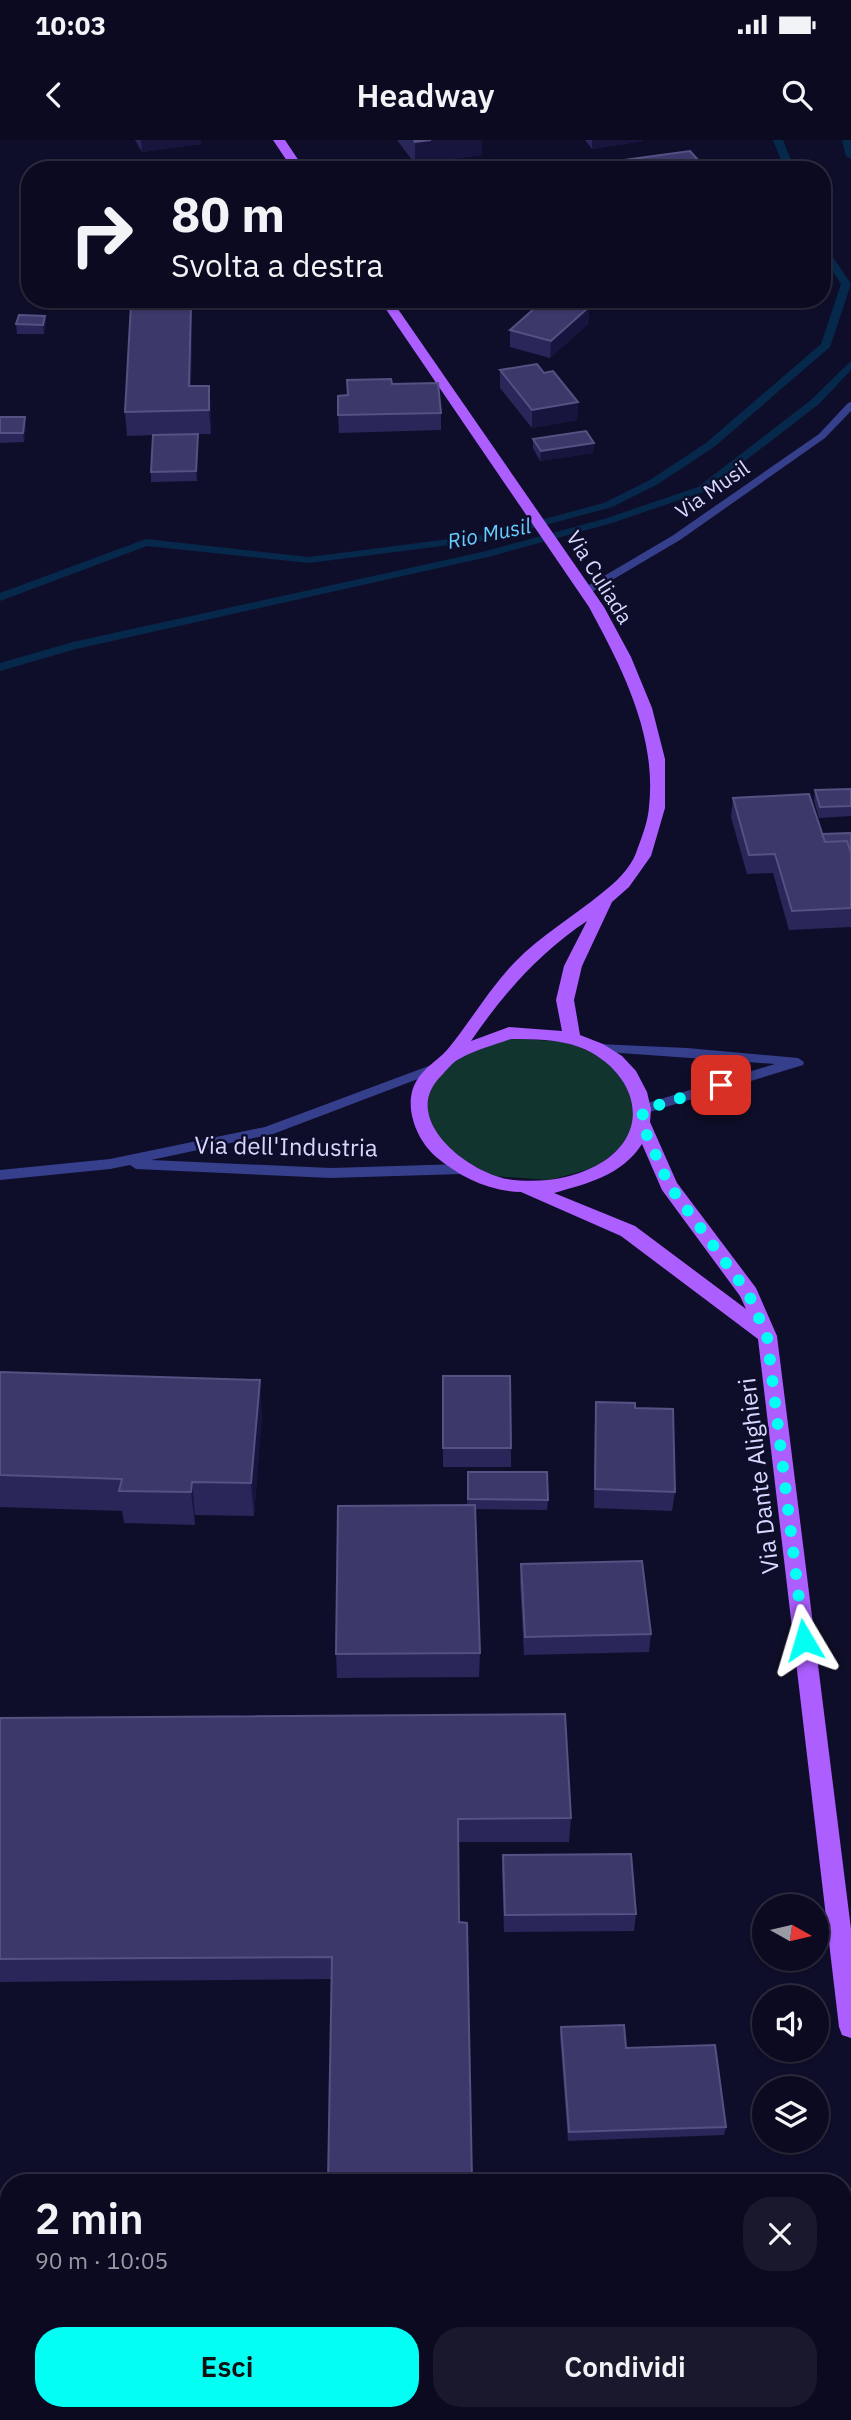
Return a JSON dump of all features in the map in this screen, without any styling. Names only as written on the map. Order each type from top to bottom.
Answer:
[{"type":"main road","points":[[279,140],[293,161]]},
{"type":"main road","name":"Via Culiada","points":[[391,308],[586,591],[623,659],[643,704],[654,743],[658,779],[656,815],[643,855],[626,883],[604,903],[573,921],[518,968],[493,996],[454,1052]]},
{"type":"main road","name":"Via Culiada","points":[[572,1039],[565,1000],[573,965],[604,903]]},
{"type":"main road","points":[[522,1187],[577,1181],[601,1172],[621,1158],[634,1142],[643,1117],[635,1082],[624,1069],[597,1048],[572,1039],[541,1033],[509,1033],[480,1040],[454,1052],[434,1069],[421,1089],[418,1110],[424,1132],[439,1153],[461,1170],[490,1181],[522,1187],[628,1231],[767,1336]]},
{"type":"main road","name":"Via Dante Alighieri","points":[[643,1117],[669,1185],[748,1293],[767,1336],[851,2027]]},
{"type":"street","name":"Via Musil","points":[[586,591],[676,538],[788,460],[822,436],[851,405]]},
{"type":"street","points":[[597,1048],[687,1052],[798,1062],[643,1117]]},
{"type":"street","name":"Via dell'Industria","points":[[0,1175],[110,1164],[268,1131],[434,1069]]},
{"type":"street","name":"Via dell'Industria","points":[[110,1164],[331,1172],[461,1170]]},
{"type":"green space","points":[[507,1038],[567,1042],[604,1058],[628,1083],[635,1109],[629,1140],[597,1167],[550,1180],[492,1176],[443,1150],[426,1120],[430,1085],[459,1056]]},
{"type":"building","points":[[690,151],[699,161],[625,161]]},
{"type":"building","points":[[131,308],[191,308],[189,386],[209,386],[209,410],[125,412]]},
{"type":"building","points":[[535,308],[588,308],[551,341],[510,330]]},
{"type":"building","points":[[19,315],[45,316],[43,325],[16,324]]},
{"type":"building","points":[[537,364],[544,373],[553,371],[578,402],[532,410],[500,370]]},
{"type":"building","points":[[391,379],[392,384],[438,383],[441,413],[338,415],[338,396],[348,395],[347,380]]},
{"type":"building","points":[[0,417],[25,417],[23,433],[0,433]]},
{"type":"building","points":[[586,431],[594,443],[541,451],[533,439]]},
{"type":"building","points":[[198,434],[196,471],[151,472],[153,435]]},
{"type":"building","points":[[851,789],[851,806],[820,807],[815,790]]},
{"type":"building","points":[[809,794],[825,842],[847,841],[851,853],[851,908],[792,911],[775,854],[749,855],[733,798]]},
{"type":"building","points":[[851,833],[851,853],[847,841],[825,842],[822,834]]},
{"type":"building","points":[[0,1372],[260,1380],[251,1483],[192,1482],[191,1492],[119,1491],[122,1479],[0,1475]]},
{"type":"building","points":[[443,1376],[510,1376],[511,1448],[443,1448]]},
{"type":"building","points":[[596,1402],[635,1403],[635,1408],[673,1409],[675,1492],[595,1489]]},
{"type":"building","points":[[468,1472],[547,1472],[548,1500],[468,1499]]},
{"type":"building","points":[[475,1505],[480,1653],[336,1654],[338,1506]]},
{"type":"building","points":[[642,1561],[651,1634],[525,1637],[521,1564]]},
{"type":"building","points":[[565,1714],[571,1818],[458,1819],[459,1922],[467,1923],[472,2174],[328,2174],[332,1957],[0,1959],[0,1718]]},
{"type":"building","points":[[631,1854],[636,1914],[505,1915],[503,1855]]},
{"type":"building","points":[[624,2025],[626,2048],[715,2045],[726,2127],[569,2132],[561,2027]]},
{"type":"waterway","name":"Rio Musil","points":[[778,140],[786,161]]},
{"type":"waterway","points":[[847,140],[851,156]]},
{"type":"waterway","name":"Rio Musil","points":[[0,597],[146,542],[309,560],[489,537],[608,505],[654,482],[710,445],[826,345],[846,284],[831,261]]},
{"type":"waterway","points":[[0,667],[73,646],[484,555],[608,521],[702,489],[815,402],[851,364]]},
{"type":"route","points":[[721,1085],[643,1110],[642,1124],[669,1185],[748,1293],[767,1336],[804,1640]]}]
